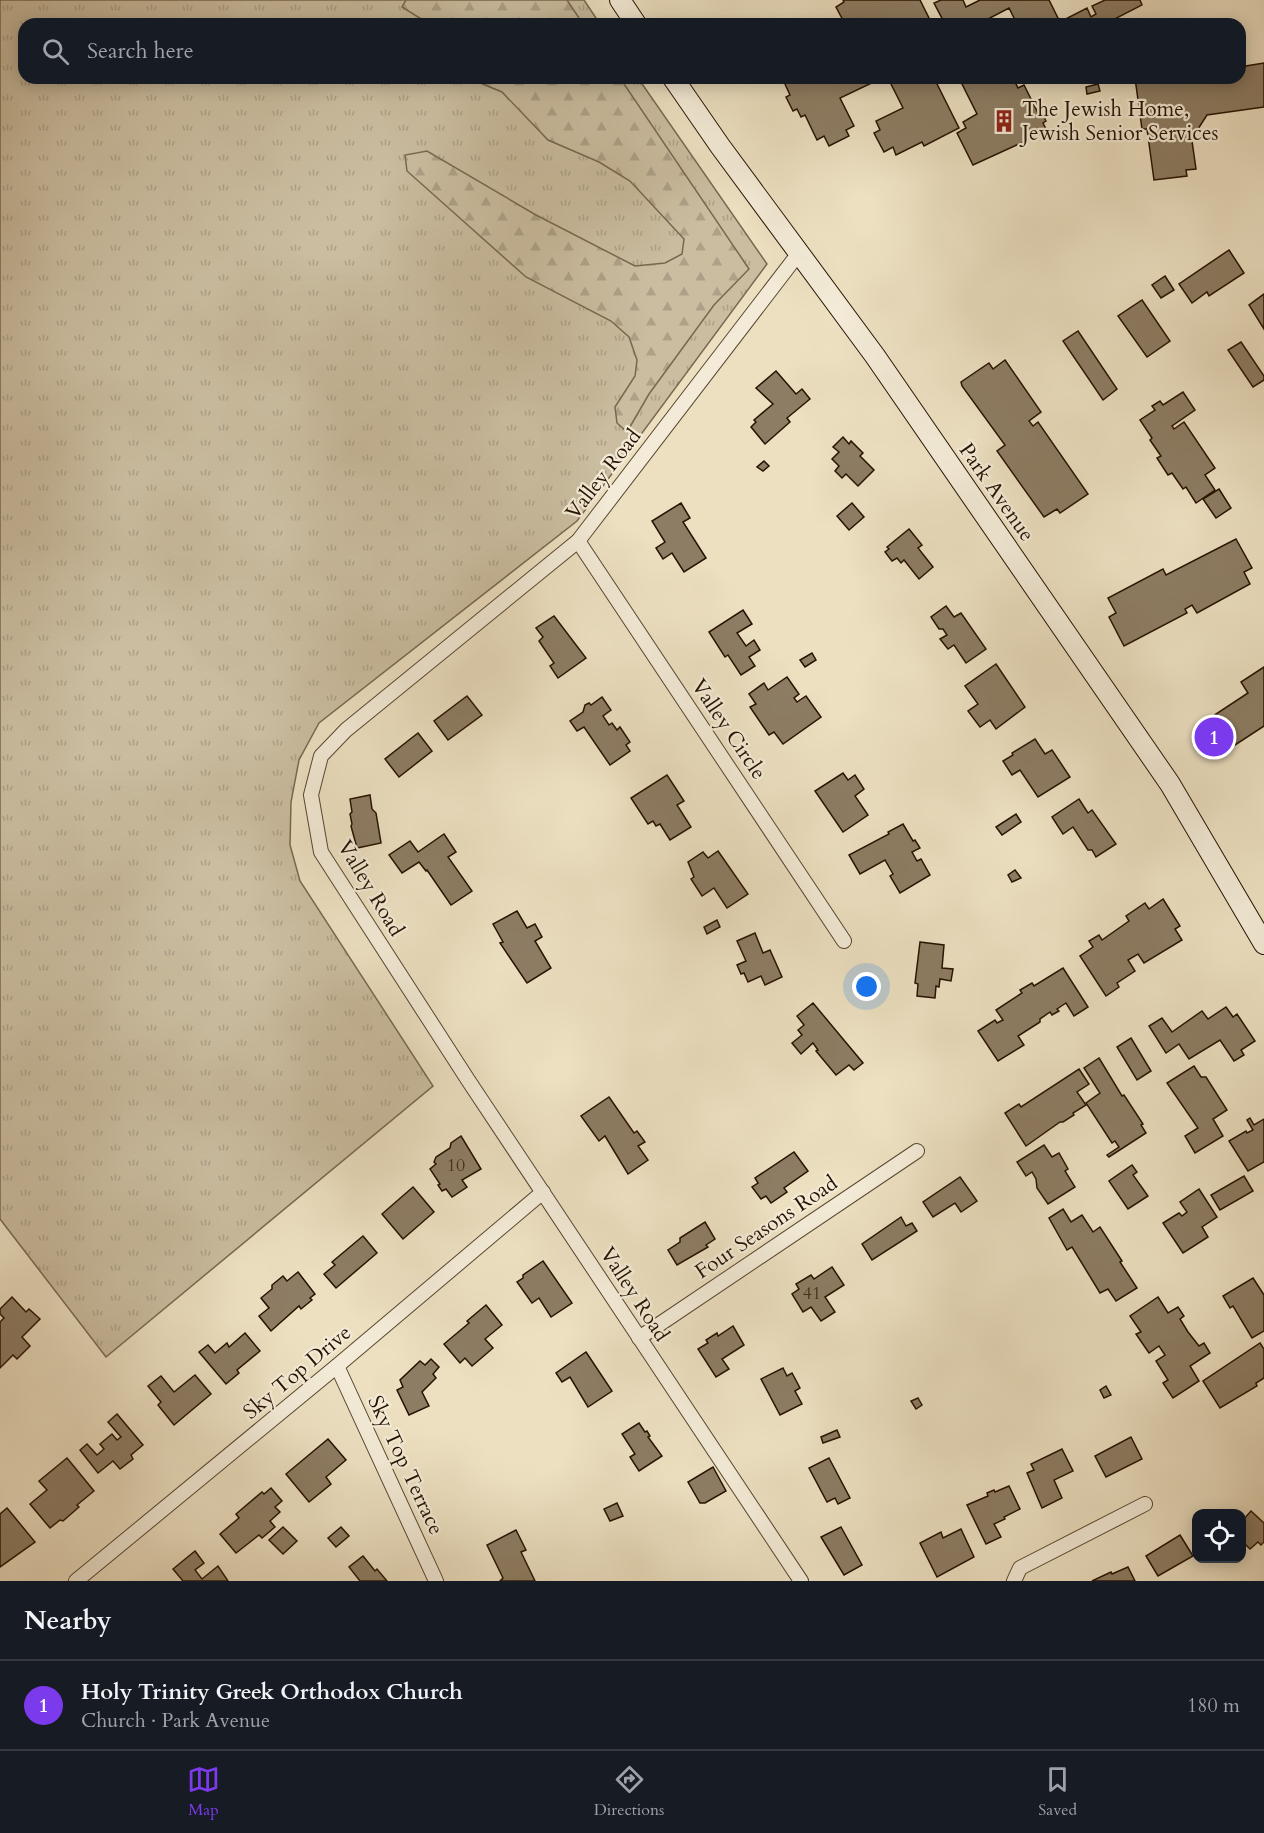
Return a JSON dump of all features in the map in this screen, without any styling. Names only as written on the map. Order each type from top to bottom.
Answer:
[{"type":"main road","points":[[620,0],[632,18]]},
{"type":"main road","name":"Park Avenue","points":[[678,84],[720,146],[875,356],[1170,784],[1264,944]]},
{"type":"street","name":"Valley Road","points":[[799,253],[578,541],[346,730],[321,756],[311,795],[321,852],[468,1080],[801,1581]]},
{"type":"street","name":"Valley Circle","points":[[578,541],[844,941]]},
{"type":"street","name":"Four Seasons Road","points":[[639,1338],[916,1150]]},
{"type":"street","name":"Sky Top Drive","points":[[76,1581],[337,1366],[543,1192]]},
{"type":"street","name":"Sky Top Terrace","points":[[337,1366],[436,1581]]},
{"type":"street","points":[[1014,1581],[1020,1568],[1145,1504]]},
{"type":"green space","points":[[0,0],[584,0],[596,18],[18,18],[18,84],[642,84],[767,264],[577,521],[319,723],[299,760],[291,802],[290,845],[300,881],[433,1086],[106,1357],[0,1219]]},
{"type":"green space","points":[[406,0],[567,0],[579,18],[419,18],[402,7]]},
{"type":"green space","points":[[483,84],[624,84],[749,269],[714,305],[649,394],[627,432],[617,423],[615,407],[635,376],[637,360],[629,337],[611,321],[526,277],[407,171],[405,155],[427,151],[536,215],[635,266],[665,263],[682,254],[684,239],[630,181],[599,162],[548,140],[502,92]]},
{"type":"building","points":[[843,0],[920,0],[929,18],[842,18],[836,7],[844,2]]},
{"type":"building","points":[[941,0],[963,0],[966,7],[980,0],[1049,0],[1058,18],[1014,18],[1009,8],[990,18],[942,18],[934,3]]},
{"type":"building","points":[[1105,0],[1140,0],[1142,5],[1117,18],[1068,18],[1087,8],[1091,17],[1096,14],[1092,6]]},
{"type":"building","points":[[1264,63],[1264,107],[1207,115],[1198,129],[1191,134],[1196,169],[1186,170],[1187,176],[1154,180],[1147,129],[1142,129],[1136,84],[1246,84],[1246,66]]},
{"type":"building","points":[[785,84],[869,84],[840,98],[854,126],[846,130],[849,136],[829,146],[824,136],[817,140],[805,115],[801,117],[797,109],[793,111],[786,97],[790,95]]},
{"type":"building","name":"The Jewish Home, Jewish Senior Services","points":[[891,84],[937,84],[959,128],[924,146],[922,142],[896,155],[893,147],[884,152],[874,133],[880,130],[876,121],[903,108]]},
{"type":"building","name":"The Jewish Home, Jewish Senior Services","points":[[962,84],[1016,84],[1018,88],[1024,85],[1039,115],[1042,113],[1046,121],[1043,123],[1047,131],[973,165],[957,133],[966,128],[963,122],[977,114]]},
{"type":"building","points":[[1098,84],[1100,91],[1087,94],[1086,87]]},
{"type":"building","points":[[1229,250],[1244,273],[1209,296],[1207,292],[1192,303],[1179,284]]},
{"type":"building","points":[[1165,276],[1174,290],[1161,298],[1152,285]]},
{"type":"building","points":[[1264,294],[1264,329],[1249,305]]},
{"type":"building","points":[[1142,300],[1170,341],[1147,357],[1118,316]]},
{"type":"building","points":[[1078,331],[1117,389],[1103,400],[1063,341]]},
{"type":"building","points":[[1241,342],[1264,376],[1264,380],[1253,387],[1228,350]]},
{"type":"building","points":[[1005,360],[1041,412],[1029,421],[1033,426],[1038,422],[1088,494],[1060,513],[1057,509],[1044,517],[997,451],[1005,445],[962,386],[961,382],[989,363],[993,369]]},
{"type":"building","points":[[776,371],[796,394],[802,389],[810,399],[787,418],[790,422],[765,444],[751,427],[756,422],[754,420],[773,404],[756,388]]},
{"type":"building","points":[[1183,392],[1195,410],[1172,426],[1174,429],[1184,422],[1215,468],[1205,475],[1215,490],[1196,503],[1186,487],[1183,489],[1172,473],[1168,475],[1157,458],[1161,456],[1150,440],[1152,438],[1140,420],[1155,410],[1152,406],[1160,401],[1163,405]]},
{"type":"building","points":[[843,437],[849,444],[851,441],[863,453],[860,456],[874,470],[858,486],[846,474],[842,478],[835,471],[839,466],[832,459],[839,452],[833,447]]},
{"type":"building","points":[[764,461],[769,466],[763,471],[757,467]]},
{"type":"building","points":[[1219,489],[1231,508],[1216,518],[1203,499]]},
{"type":"building","points":[[681,503],[690,518],[683,522],[706,558],[684,572],[672,553],[663,559],[656,548],[665,542],[652,521]]},
{"type":"building","points":[[852,503],[864,517],[849,530],[837,516]]},
{"type":"building","points":[[909,529],[922,545],[918,548],[933,567],[919,579],[904,560],[901,563],[897,558],[892,561],[885,552],[889,549],[887,547]]},
{"type":"building","points":[[1236,539],[1252,568],[1244,572],[1250,584],[1197,613],[1192,605],[1185,609],[1187,613],[1124,646],[1109,617],[1116,613],[1108,598],[1163,569],[1166,575]]},
{"type":"building","points":[[946,606],[954,617],[961,613],[986,649],[966,663],[954,645],[948,649],[940,639],[947,635],[943,629],[939,629],[931,617]]},
{"type":"building","points":[[743,610],[752,624],[737,633],[746,646],[754,640],[760,650],[749,657],[755,666],[741,675],[728,655],[725,657],[709,632]]},
{"type":"building","points":[[554,616],[586,658],[558,678],[550,666],[554,663],[539,641],[543,637],[536,628]]},
{"type":"building","points":[[812,653],[816,660],[805,667],[800,660]]},
{"type":"building","points":[[996,664],[1025,707],[996,729],[990,720],[980,727],[968,711],[978,704],[965,686]]},
{"type":"building","points":[[1264,667],[1264,726],[1229,749],[1210,718],[1248,693],[1241,682]]},
{"type":"building","points":[[787,677],[799,694],[794,698],[797,702],[806,696],[821,717],[783,744],[774,732],[769,735],[750,707],[756,704],[749,694],[764,683],[768,690]]},
{"type":"building","points":[[467,696],[482,715],[448,740],[434,721]]},
{"type":"building","points":[[602,697],[611,710],[603,716],[609,725],[612,723],[617,730],[620,727],[630,742],[626,745],[630,751],[610,765],[584,727],[577,731],[570,721],[583,712],[585,705],[589,703],[591,705]]},
{"type":"building","points":[[418,733],[432,751],[399,777],[385,759]]},
{"type":"building","points":[[1035,739],[1045,754],[1052,750],[1070,777],[1038,797],[1020,770],[1012,775],[1003,761]]},
{"type":"building","points":[[843,773],[848,780],[855,775],[864,789],[855,796],[868,815],[843,832],[815,791]]},
{"type":"building","points":[[667,775],[684,801],[677,805],[691,827],[670,840],[660,824],[656,826],[653,821],[648,824],[631,798]]},
{"type":"building","points":[[370,795],[372,809],[376,813],[381,843],[357,848],[351,826],[350,799]]},
{"type":"building","points":[[1079,799],[1088,813],[1092,810],[1116,844],[1096,857],[1092,850],[1088,850],[1073,827],[1063,834],[1052,817]]},
{"type":"building","points":[[1016,814],[1021,822],[1002,835],[996,827]]},
{"type":"building","points":[[903,824],[920,848],[912,852],[917,861],[921,859],[930,875],[900,893],[890,876],[893,874],[885,860],[860,874],[849,855]]},
{"type":"building","points":[[444,834],[456,852],[448,857],[472,891],[451,905],[419,862],[402,873],[389,855],[410,841],[418,852]]},
{"type":"building","points":[[718,851],[748,894],[727,908],[714,888],[702,896],[691,879],[694,877],[688,862],[703,852],[708,858]]},
{"type":"building","points":[[1015,870],[1021,878],[1012,882],[1008,875]]},
{"type":"building","points":[[1163,899],[1180,926],[1175,929],[1182,940],[1144,963],[1138,954],[1128,960],[1135,971],[1117,983],[1119,987],[1106,996],[1080,956],[1093,947],[1089,941],[1099,935],[1102,940],[1129,921],[1126,916],[1145,903],[1149,909]]},
{"type":"building","points":[[517,911],[527,928],[535,924],[542,937],[535,941],[551,968],[527,983],[500,943],[503,942],[493,924]]},
{"type":"building","points":[[717,920],[720,927],[707,934],[704,927]]},
{"type":"building","points":[[755,933],[763,953],[770,950],[782,977],[765,985],[761,976],[748,982],[737,965],[746,961],[737,941]]},
{"type":"building","points":[[920,942],[944,945],[942,968],[953,969],[951,981],[940,979],[939,987],[936,986],[935,998],[917,996],[918,984],[915,983]]},
{"type":"building","points":[[1063,968],[1088,1007],[1074,1016],[1066,1003],[1052,1015],[1050,1012],[1040,1019],[1040,1022],[1018,1036],[1024,1045],[998,1061],[978,1031],[995,1020],[997,1023],[1003,1020],[996,1010],[1022,993],[1020,990],[1032,983],[1034,986]]},
{"type":"building","points":[[813,1003],[863,1063],[854,1070],[849,1065],[836,1075],[816,1051],[818,1050],[813,1043],[801,1054],[792,1043],[802,1035],[798,1030],[804,1025],[797,1016]]},
{"type":"building","points":[[1226,1007],[1233,1017],[1237,1014],[1255,1041],[1241,1050],[1244,1055],[1234,1061],[1220,1040],[1189,1059],[1179,1044],[1166,1053],[1149,1026],[1162,1018],[1172,1032],[1202,1011],[1208,1019]]},
{"type":"building","points":[[1131,1038],[1151,1071],[1137,1080],[1117,1047]]},
{"type":"building","points":[[1099,1058],[1122,1096],[1124,1095],[1143,1124],[1141,1125],[1146,1133],[1109,1157],[1107,1155],[1119,1147],[1115,1141],[1112,1143],[1086,1103],[1100,1093],[1084,1068]]},
{"type":"building","points":[[1194,1066],[1201,1077],[1206,1077],[1227,1110],[1213,1119],[1223,1136],[1195,1153],[1185,1136],[1198,1128],[1167,1083]]},
{"type":"building","points":[[1079,1069],[1089,1084],[1077,1092],[1086,1105],[1026,1146],[1005,1113],[1019,1104],[1021,1107]]},
{"type":"building","points":[[609,1097],[634,1133],[637,1131],[645,1142],[638,1146],[648,1160],[628,1174],[605,1136],[599,1141],[581,1116]]},
{"type":"building","points":[[1250,1118],[1254,1125],[1264,1119],[1264,1162],[1248,1171],[1229,1141],[1246,1131],[1247,1133],[1253,1130],[1247,1120]]},
{"type":"building","points":[[461,1136],[481,1169],[462,1180],[467,1187],[452,1197],[446,1189],[442,1191],[430,1169],[436,1164],[434,1162],[436,1157],[450,1148],[451,1143]]},
{"type":"building","points":[[1044,1145],[1052,1157],[1059,1153],[1068,1169],[1065,1171],[1075,1187],[1048,1204],[1037,1188],[1032,1172],[1026,1176],[1017,1162]]},
{"type":"building","points":[[794,1152],[808,1171],[784,1188],[787,1192],[771,1203],[766,1196],[761,1199],[752,1187],[758,1183],[755,1178]]},
{"type":"building","points":[[1132,1165],[1137,1172],[1133,1175],[1148,1196],[1128,1209],[1109,1181]]},
{"type":"building","points":[[1244,1176],[1253,1191],[1220,1210],[1211,1195]]},
{"type":"building","points":[[960,1177],[977,1201],[961,1212],[955,1203],[933,1217],[923,1202]]},
{"type":"building","points":[[413,1187],[434,1212],[403,1239],[382,1214]]},
{"type":"building","points":[[1199,1189],[1217,1217],[1202,1227],[1208,1237],[1183,1253],[1163,1223],[1179,1213],[1182,1216],[1187,1212],[1180,1202]]},
{"type":"building","points":[[1063,1209],[1071,1222],[1082,1215],[1093,1232],[1100,1227],[1137,1288],[1116,1301],[1108,1289],[1100,1293],[1072,1247],[1067,1250],[1049,1218]]},
{"type":"building","points":[[901,1217],[906,1226],[912,1223],[917,1231],[872,1260],[862,1244]]},
{"type":"building","points":[[705,1222],[715,1239],[706,1245],[708,1247],[677,1265],[668,1250],[680,1242],[680,1238]]},
{"type":"building","points":[[363,1236],[377,1253],[336,1288],[324,1274],[335,1265],[332,1262]]},
{"type":"building","points":[[543,1261],[572,1303],[551,1317],[539,1298],[532,1303],[517,1282]]},
{"type":"building","points":[[832,1267],[844,1285],[825,1297],[835,1312],[821,1321],[811,1307],[803,1312],[792,1294],[799,1289],[796,1284],[811,1275],[814,1279]]},
{"type":"building","points":[[298,1272],[315,1294],[310,1298],[312,1300],[301,1309],[299,1306],[271,1331],[259,1316],[269,1308],[261,1298],[283,1276],[287,1281]]},
{"type":"building","points":[[1253,1278],[1264,1295],[1264,1331],[1252,1338],[1233,1306],[1230,1308],[1223,1296]]},
{"type":"building","points":[[12,1297],[26,1312],[29,1309],[40,1319],[22,1337],[30,1346],[17,1359],[13,1355],[0,1368],[0,1322],[4,1318],[0,1314],[0,1309]]},
{"type":"building","points":[[1158,1297],[1168,1313],[1178,1307],[1184,1316],[1180,1319],[1188,1332],[1199,1346],[1204,1343],[1210,1353],[1190,1366],[1199,1381],[1173,1398],[1163,1383],[1168,1380],[1156,1361],[1165,1355],[1159,1346],[1149,1353],[1136,1334],[1141,1332],[1130,1316]]},
{"type":"building","points":[[486,1305],[502,1325],[485,1339],[493,1348],[472,1366],[465,1358],[460,1363],[444,1344]]},
{"type":"building","points":[[733,1326],[744,1345],[722,1359],[729,1369],[716,1377],[698,1349],[708,1343],[706,1340],[717,1333],[718,1336]]},
{"type":"building","points":[[245,1333],[260,1351],[237,1370],[239,1373],[226,1384],[199,1352],[208,1345],[215,1353],[227,1343],[229,1347]]},
{"type":"building","points":[[1260,1343],[1264,1349],[1264,1378],[1256,1383],[1257,1386],[1220,1408],[1203,1381]]},
{"type":"building","points":[[586,1352],[612,1391],[588,1407],[570,1377],[562,1382],[556,1373]]},
{"type":"building","points":[[431,1359],[439,1367],[433,1374],[436,1378],[422,1392],[429,1406],[409,1415],[397,1390],[403,1387],[400,1380],[420,1361],[425,1365]]},
{"type":"building","points":[[783,1368],[787,1376],[792,1373],[800,1388],[795,1391],[802,1404],[780,1415],[761,1379]]},
{"type":"building","points":[[195,1375],[211,1394],[174,1425],[158,1405],[161,1402],[148,1386],[161,1376],[174,1392]]},
{"type":"building","points":[[1106,1386],[1111,1395],[1104,1398],[1100,1390]]},
{"type":"building","points":[[918,1398],[922,1405],[916,1409],[911,1401]]},
{"type":"building","points":[[117,1414],[143,1445],[131,1455],[133,1459],[120,1469],[113,1461],[98,1473],[80,1450],[87,1444],[97,1455],[104,1449],[100,1444],[112,1434],[117,1440],[121,1437],[108,1422]]},
{"type":"building","points":[[639,1423],[645,1432],[647,1431],[650,1436],[648,1437],[662,1456],[639,1471],[630,1457],[635,1454],[622,1434]]},
{"type":"building","points":[[837,1430],[840,1437],[823,1443],[821,1437]]},
{"type":"building","points":[[1131,1437],[1142,1459],[1106,1477],[1095,1456]]},
{"type":"building","points":[[328,1439],[346,1460],[326,1477],[331,1484],[309,1502],[286,1474]]},
{"type":"building","points":[[1062,1449],[1073,1471],[1054,1480],[1062,1498],[1042,1508],[1027,1473],[1034,1470],[1031,1464]]},
{"type":"building","points":[[67,1458],[94,1491],[63,1521],[60,1520],[50,1528],[30,1504],[47,1490],[39,1481]]},
{"type":"building","points":[[829,1458],[850,1498],[838,1504],[835,1498],[827,1502],[809,1468]]},
{"type":"building","points":[[713,1467],[726,1491],[705,1503],[700,1503],[688,1482]]},
{"type":"building","points":[[1009,1486],[1020,1509],[994,1524],[1001,1537],[986,1544],[967,1505],[988,1496],[987,1493]]},
{"type":"building","points":[[271,1488],[282,1501],[275,1507],[280,1512],[270,1521],[275,1527],[262,1538],[259,1535],[236,1553],[220,1534],[239,1518],[236,1514],[262,1492],[264,1494]]},
{"type":"building","points":[[617,1503],[623,1516],[610,1521],[604,1509]]},
{"type":"building","points":[[7,1508],[35,1542],[0,1567],[0,1514]]},
{"type":"building","points":[[1251,1511],[1264,1523],[1264,1542],[1261,1545],[1258,1542],[1250,1549],[1246,1545],[1246,1517]]},
{"type":"building","points":[[283,1527],[297,1541],[283,1554],[269,1540]]},
{"type":"building","points":[[341,1527],[349,1536],[336,1547],[328,1538]]},
{"type":"building","points":[[841,1527],[862,1565],[844,1575],[821,1537]]},
{"type":"building","points":[[961,1529],[974,1557],[937,1577],[920,1543],[941,1532],[943,1538]]},
{"type":"building","points":[[516,1530],[526,1550],[521,1552],[535,1581],[500,1581],[503,1578],[487,1545]]},
{"type":"building","points":[[1180,1535],[1192,1554],[1192,1557],[1158,1576],[1146,1556]]},
{"type":"building","points":[[195,1551],[204,1563],[195,1570],[202,1579],[218,1566],[228,1581],[183,1581],[173,1569]]},
{"type":"building","points":[[363,1556],[387,1581],[360,1581],[349,1567]]},
{"type":"building","points":[[1128,1567],[1135,1581],[1092,1581],[1111,1572],[1112,1574]]},
{"type":"place","name":"The Jewish Home, Jewish Senior Services","points":[[1004,121]]},
{"type":"place","name":"Holy Trinity Greek Orthodox Church","points":[[1214,737]]}]
